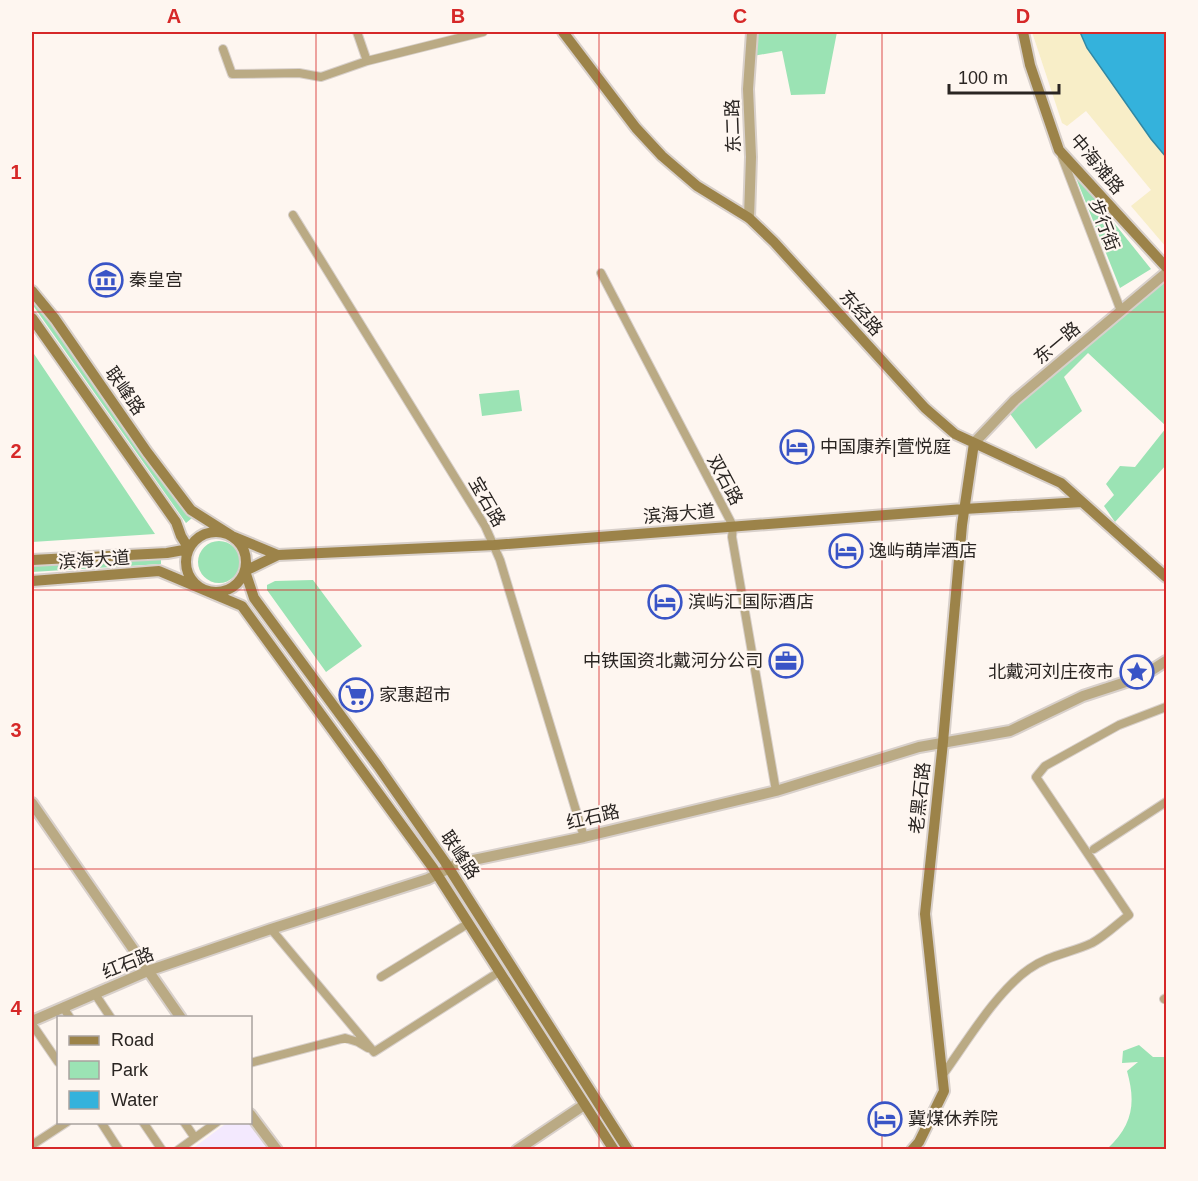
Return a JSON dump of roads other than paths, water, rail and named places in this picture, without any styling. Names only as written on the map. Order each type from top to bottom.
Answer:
[{"type":"main road","name":"东经路","points":[[563,32],[636,128],[662,156],[697,186],[749,218],[774,242],[925,408],[955,434],[1061,483],[1167,577]]},
{"type":"main road","name":"中海滩路","points":[[1023,32],[1030,65],[1059,150],[1167,267]]},
{"type":"main road","name":"联峰路","points":[[32,291],[55,319],[147,452],[191,510],[232,536]]},
{"type":"main road","name":"联峰路","points":[[32,318],[177,522],[181,537],[189,549]]},
{"type":"main road","name":"老黑石路","points":[[912,1149],[919,1142],[944,1092],[925,914],[964,509],[974,443]]},
{"type":"main road","name":"滨海大道","points":[[278,555],[494,545],[1082,502]]},
{"type":"main road","points":[[232,536],[244,551],[247,561],[245,571],[234,586],[216,592],[198,586],[191,578],[186,559],[194,541],[202,535],[222,532],[232,536],[278,555]]},
{"type":"main road","name":"滨海大道","points":[[32,560],[167,553],[189,549]]},
{"type":"main road","points":[[245,571],[278,555]]},
{"type":"main road","name":"滨海大道","points":[[32,581],[159,571],[206,590]]},
{"type":"main road","name":"联峰路","points":[[245,571],[254,598],[450,868],[628,1149]]},
{"type":"main road","name":"联峰路","points":[[206,590],[242,606],[437,874],[614,1149]]},
{"type":"street","points":[[357,32],[367,61]]},
{"type":"street","points":[[224,49],[231,74],[299,73],[321,77],[367,61],[483,32]]},
{"type":"street","name":"东二路","points":[[749,218],[751,157],[748,89],[752,32]]},
{"type":"street","name":"步行街","points":[[1059,150],[1121,311]]},
{"type":"street","name":"宝石路","points":[[293,215],[485,526],[494,545],[584,837]]},
{"type":"street","name":"双石路","points":[[601,273],[733,526],[732,537],[776,791]]},
{"type":"street","name":"东一路","points":[[974,443],[1015,400],[1167,273]]},
{"type":"street","name":"红石路","points":[[32,1023],[63,1007],[148,971],[271,928],[428,879],[459,863],[584,837],[776,791],[943,742],[1010,731],[1083,696],[1141,676],[1167,661]]},
{"type":"street","points":[[942,1076],[986,1015],[1009,987],[1028,970],[1049,957],[1093,942],[1129,915],[1036,777],[1045,766],[1119,725],[1167,707]]},
{"type":"street","points":[[1094,849],[1167,802]]},
{"type":"street","points":[[32,803],[180,1016]]},
{"type":"street","points":[[381,977],[469,923]]},
{"type":"street","points":[[271,928],[374,1052]]},
{"type":"street","points":[[374,1052],[499,972]]},
{"type":"street","points":[[94,994],[110,1016]]},
{"type":"street","points":[[63,1007],[69,1016]]},
{"type":"street","points":[[32,1023],[57,1060]]},
{"type":"street","points":[[252,1062],[345,1038],[358,1042],[374,1052]]},
{"type":"street","points":[[518,1149],[595,1098]]},
{"type":"street","points":[[252,1117],[277,1149]]},
{"type":"street","points":[[32,1145],[64,1124]]},
{"type":"street","points":[[102,1124],[119,1149]]},
{"type":"street","points":[[144,1124],[162,1149]]},
{"type":"street","points":[[185,1124],[195,1138]]},
{"type":"street","points":[[178,1149],[214,1124]]},
{"type":"water","points":[[1080,32],[1166,32],[1166,157],[1087,48]]},
{"type":"place","name":"秦皇宫","points":[[106,280]]},
{"type":"place","name":"中国康养|萱悦庭","points":[[797,447]]},
{"type":"place","name":"逸屿萌岸酒店","points":[[846,551]]},
{"type":"place","name":"滨屿汇国际酒店","points":[[665,602]]},
{"type":"place","name":"中铁国资北戴河分公司","points":[[786,661]]},
{"type":"place","name":"北戴河刘庄夜市","points":[[1137,672]]},
{"type":"place","name":"家惠超市","points":[[356,695]]},
{"type":"place","name":"冀煤休养院","points":[[885,1119]]}]
